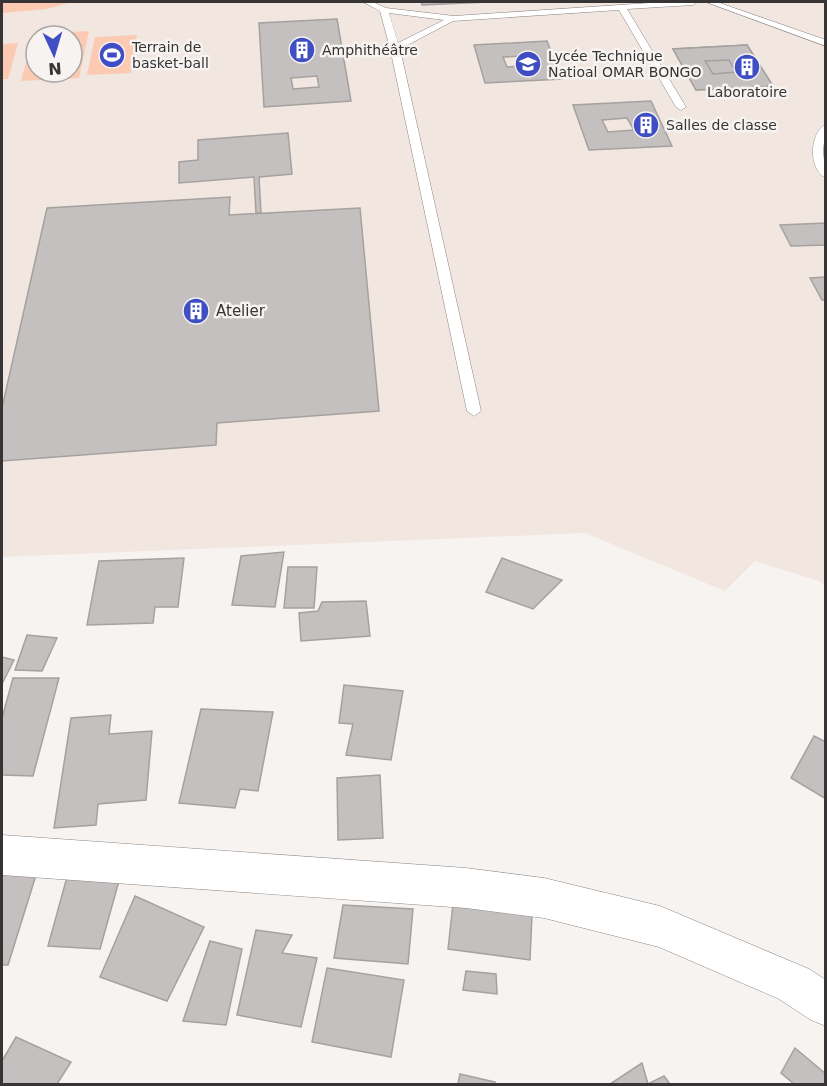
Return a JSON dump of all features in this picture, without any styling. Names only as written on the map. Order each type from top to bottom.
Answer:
[{"type":"street","points":[[2,855],[466,888],[544,898],[660,927],[794,984],[825,1005]]},
{"type":"lane","points":[[367,2],[384,10],[406,15],[454,19],[693,2]]},
{"type":"lane","points":[[710,2],[825,43]]},
{"type":"lane","points":[[622,8],[681,107]]},
{"type":"lane","points":[[384,10],[395,48],[474,411]]},
{"type":"lane","points":[[395,48],[454,19]]},
{"type":"lane","points":[[825,127],[818,138],[817,164],[825,175]]},
{"type":"shaded area","points":[[2,2],[825,2],[825,586],[819,581],[755,561],[725,591],[585,533],[2,557]]},
{"type":"shaded area","points":[[2,2],[72,2],[47,9],[2,13]]},
{"type":"shaded area","points":[[84,31],[89,31],[84,54]]},
{"type":"shaded area","name":"Terrain de basket-ball","points":[[137,35],[131,73],[87,75],[95,37]]},
{"type":"shaded area","points":[[18,43],[8,79],[2,79],[2,44]]},
{"type":"building","points":[[421,2],[489,2],[422,5]]},
{"type":"building","name":"Amphithéâtre","points":[[337,19],[351,101],[264,107],[259,23]],"holes":[[[317,76],[319,87],[293,89],[291,78]]]},
{"type":"building","points":[[547,41],[562,79],[485,83],[474,45]],"holes":[[[524,56],[528,65],[507,67],[503,57]]]},
{"type":"building","name":"Salles de classe","points":[[747,45],[773,86],[696,90],[673,49]]},
{"type":"building","name":"Salles de classe","points":[[747,45],[773,86],[696,90],[673,49]],"holes":[[[729,60],[736,72],[713,74],[705,61]]]},
{"type":"building","name":"Salles de classe","points":[[651,101],[672,146],[589,150],[573,105]],"holes":[[[627,118],[634,130],[608,132],[602,120]]]},
{"type":"building","points":[[288,133],[292,174],[259,177],[261,213],[256,213],[254,177],[179,183],[179,162],[198,160],[198,140]]},
{"type":"building","name":"Atelier","points":[[230,197],[229,215],[360,208],[379,411],[217,423],[216,445],[2,461],[2,408],[47,208]]},
{"type":"building","points":[[826,223],[826,245],[791,246],[780,225]]},
{"type":"building","points":[[826,277],[826,300],[822,300],[810,278]]},
{"type":"building","points":[[284,552],[275,607],[232,605],[241,556]]},
{"type":"building","points":[[184,558],[178,607],[155,607],[153,623],[87,625],[99,561]]},
{"type":"building","points":[[502,558],[562,580],[533,609],[486,592]]},
{"type":"building","points":[[288,567],[317,567],[314,608],[284,608]]},
{"type":"building","points":[[366,601],[370,636],[301,641],[299,613],[318,611],[322,602]]},
{"type":"building","points":[[27,635],[57,638],[42,671],[15,670]]},
{"type":"building","points":[[2,657],[14,660],[2,684]]},
{"type":"building","points":[[13,678],[59,678],[33,776],[2,775],[2,718]]},
{"type":"building","points":[[344,685],[403,691],[391,760],[346,755],[353,724],[339,723]]},
{"type":"building","points":[[201,709],[273,712],[258,791],[240,789],[235,808],[179,803]]},
{"type":"building","points":[[111,715],[109,734],[152,731],[146,800],[98,804],[96,825],[54,828],[71,718]]},
{"type":"building","points":[[814,736],[826,742],[826,799],[791,778]]},
{"type":"building","points":[[380,775],[383,838],[338,840],[337,778]]},
{"type":"building","points":[[2,871],[37,872],[8,965],[2,965]]},
{"type":"building","points":[[67,877],[119,881],[100,949],[48,946]]},
{"type":"building","points":[[135,896],[204,927],[167,1001],[100,977]]},
{"type":"building","points":[[453,904],[532,915],[530,960],[448,949]]},
{"type":"building","points":[[343,905],[413,909],[408,964],[334,958]]},
{"type":"building","points":[[256,930],[292,935],[282,953],[317,958],[301,1027],[237,1015]]},
{"type":"building","points":[[210,941],[242,949],[226,1025],[183,1021]]},
{"type":"building","points":[[327,968],[404,980],[391,1057],[312,1042]]},
{"type":"building","points":[[466,971],[496,974],[497,994],[463,990]]},
{"type":"building","points":[[16,1037],[71,1062],[57,1084],[2,1084],[2,1061]]},
{"type":"building","points":[[795,1048],[826,1074],[826,1084],[794,1084],[781,1073]]},
{"type":"building","points":[[642,1063],[648,1084],[610,1084]]},
{"type":"building","points":[[460,1074],[495,1082],[494,1084],[458,1084]]},
{"type":"building","points":[[664,1076],[670,1084],[648,1084]]},
{"type":"place","name":"Amphithéâtre","points":[[302,50]]},
{"type":"place","name":"Terrain de basket-ball","points":[[112,55]]},
{"type":"place","name":"Lycée Technique Natioal OMAR BONGO","points":[[528,64]]},
{"type":"place","name":"Laboratoire","points":[[747,67]]},
{"type":"place","name":"Salles de classe","points":[[646,125]]},
{"type":"place","name":"Atelier","points":[[196,311]]}]
